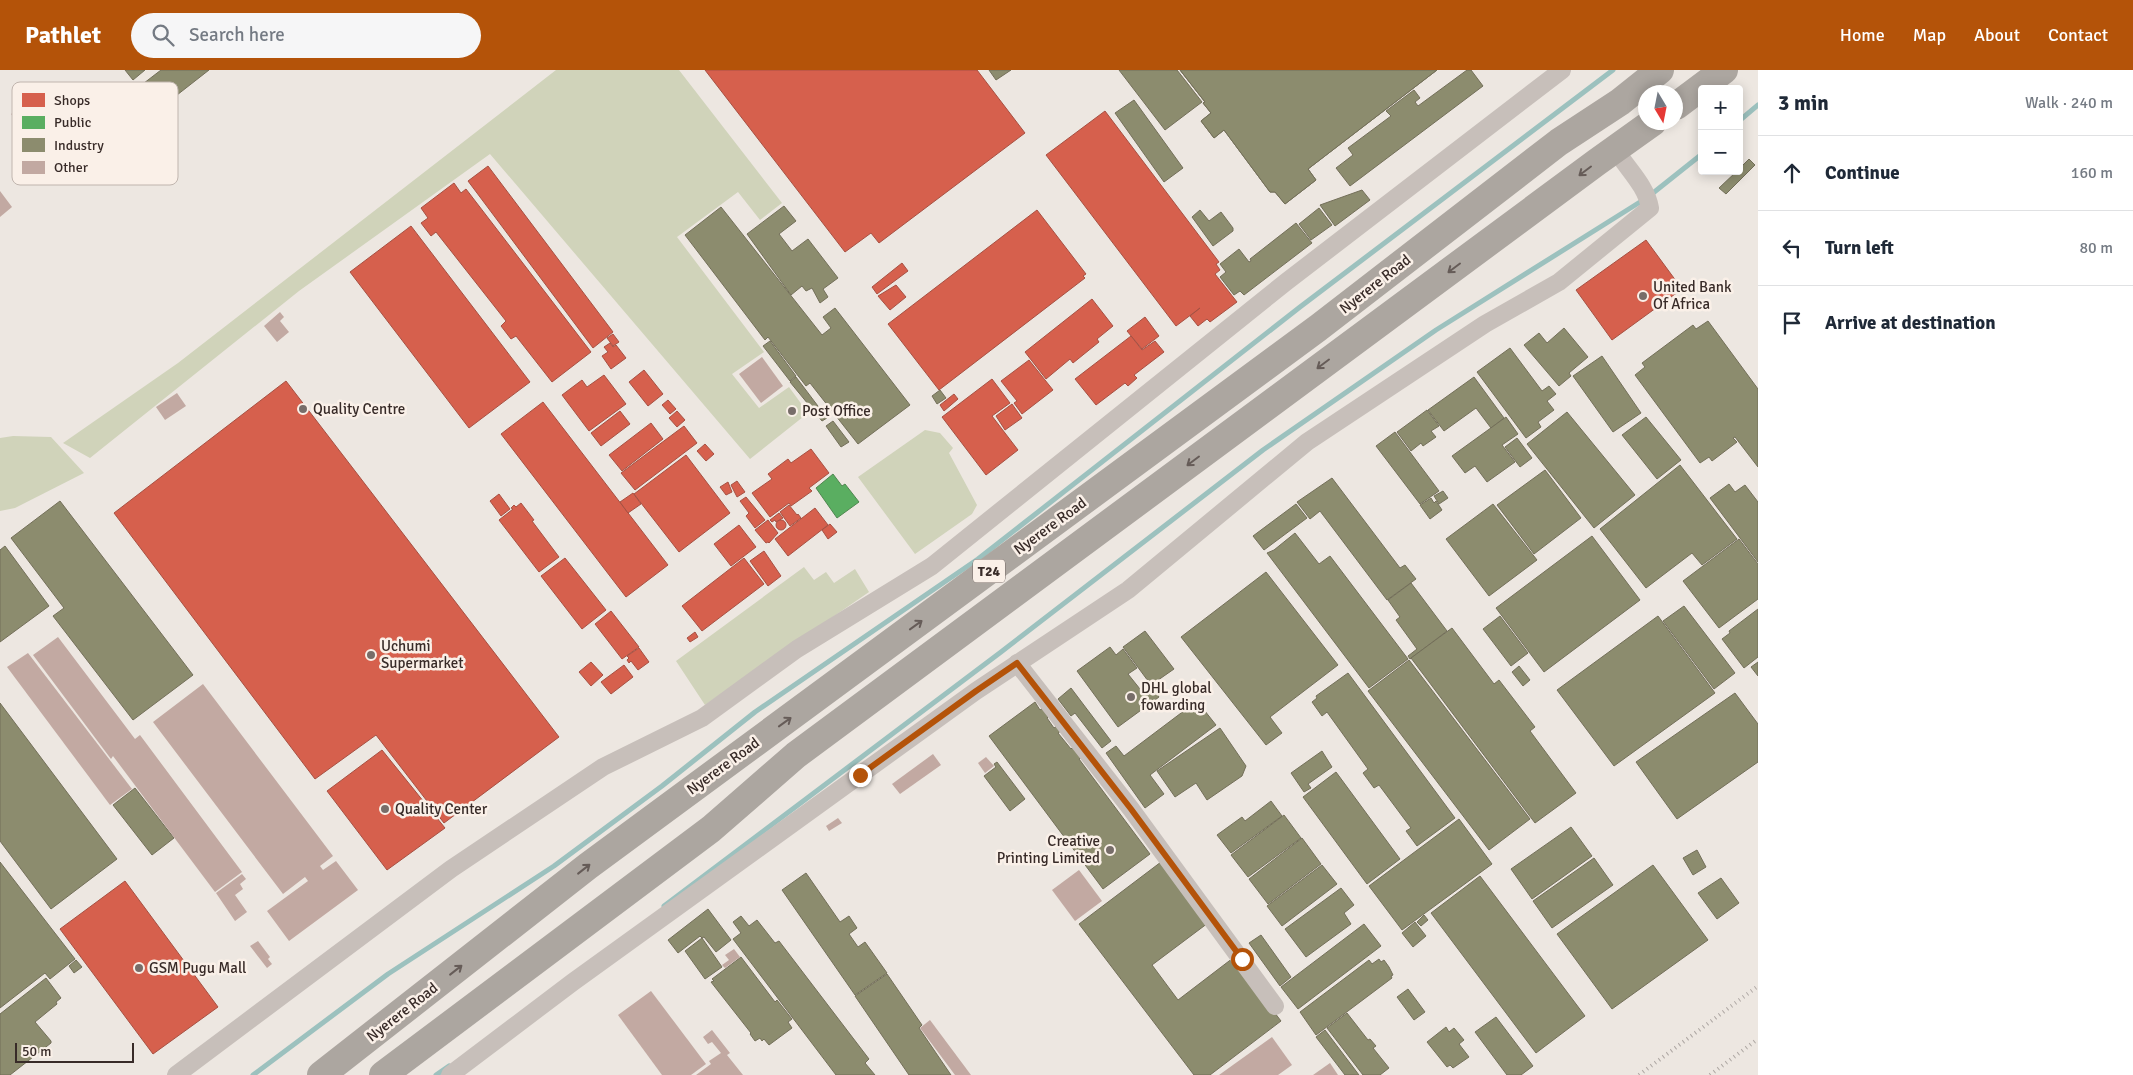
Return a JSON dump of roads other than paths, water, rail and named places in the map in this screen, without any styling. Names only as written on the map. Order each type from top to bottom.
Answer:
[{"type":"highway","name":"Nyerere Road","points":[[321,1075],[588,866],[1318,328],[1558,142],[1620,102],[1660,70]]},
{"type":"highway","points":[[1683,101],[1724,70]]},
{"type":"highway","name":"T24","points":[[383,1075],[711,828],[796,756],[1642,130]]},
{"type":"street","points":[[176,1075],[451,868],[603,767],[702,718],[797,649],[932,566],[1278,288],[1562,70]]},
{"type":"street","points":[[450,1075],[574,982],[976,691],[1128,590],[1307,442],[1485,324],[1559,282],[1650,208],[1648,197],[1616,150]]},
{"type":"street","points":[[1017,663],[1131,809],[1275,1006]]},
{"type":"waterway","points":[[253,1075],[388,974],[554,866],[662,786],[755,712],[978,559],[1300,307],[1613,70]]},
{"type":"waterway","points":[[1743,118],[1758,105]]},
{"type":"waterway","points":[[664,906],[1001,652],[1263,450],[1436,330],[1648,197],[1698,157]]},
{"type":"waterway","points":[[436,1075],[449,1066]]},
{"type":"railway","points":[[1639,1075],[1758,986]]},
{"type":"railway","points":[[1710,1075],[1758,1039]]},
{"type":"place","name":"United Bank Of Africa","points":[[1643,296]]},
{"type":"place","name":"Quality Centre","points":[[303,409]]},
{"type":"place","name":"Post Office","points":[[792,411]]},
{"type":"place","name":"Uchumi Supermarket","points":[[371,655]]},
{"type":"place","name":"DHL global fowarding","points":[[1131,697]]},
{"type":"place","name":"Quality Center","points":[[385,809]]},
{"type":"place","name":"Creative Printing Limited","points":[[1110,850]]},
{"type":"place","name":"GSM Pugu Mall","points":[[139,968]]}]
